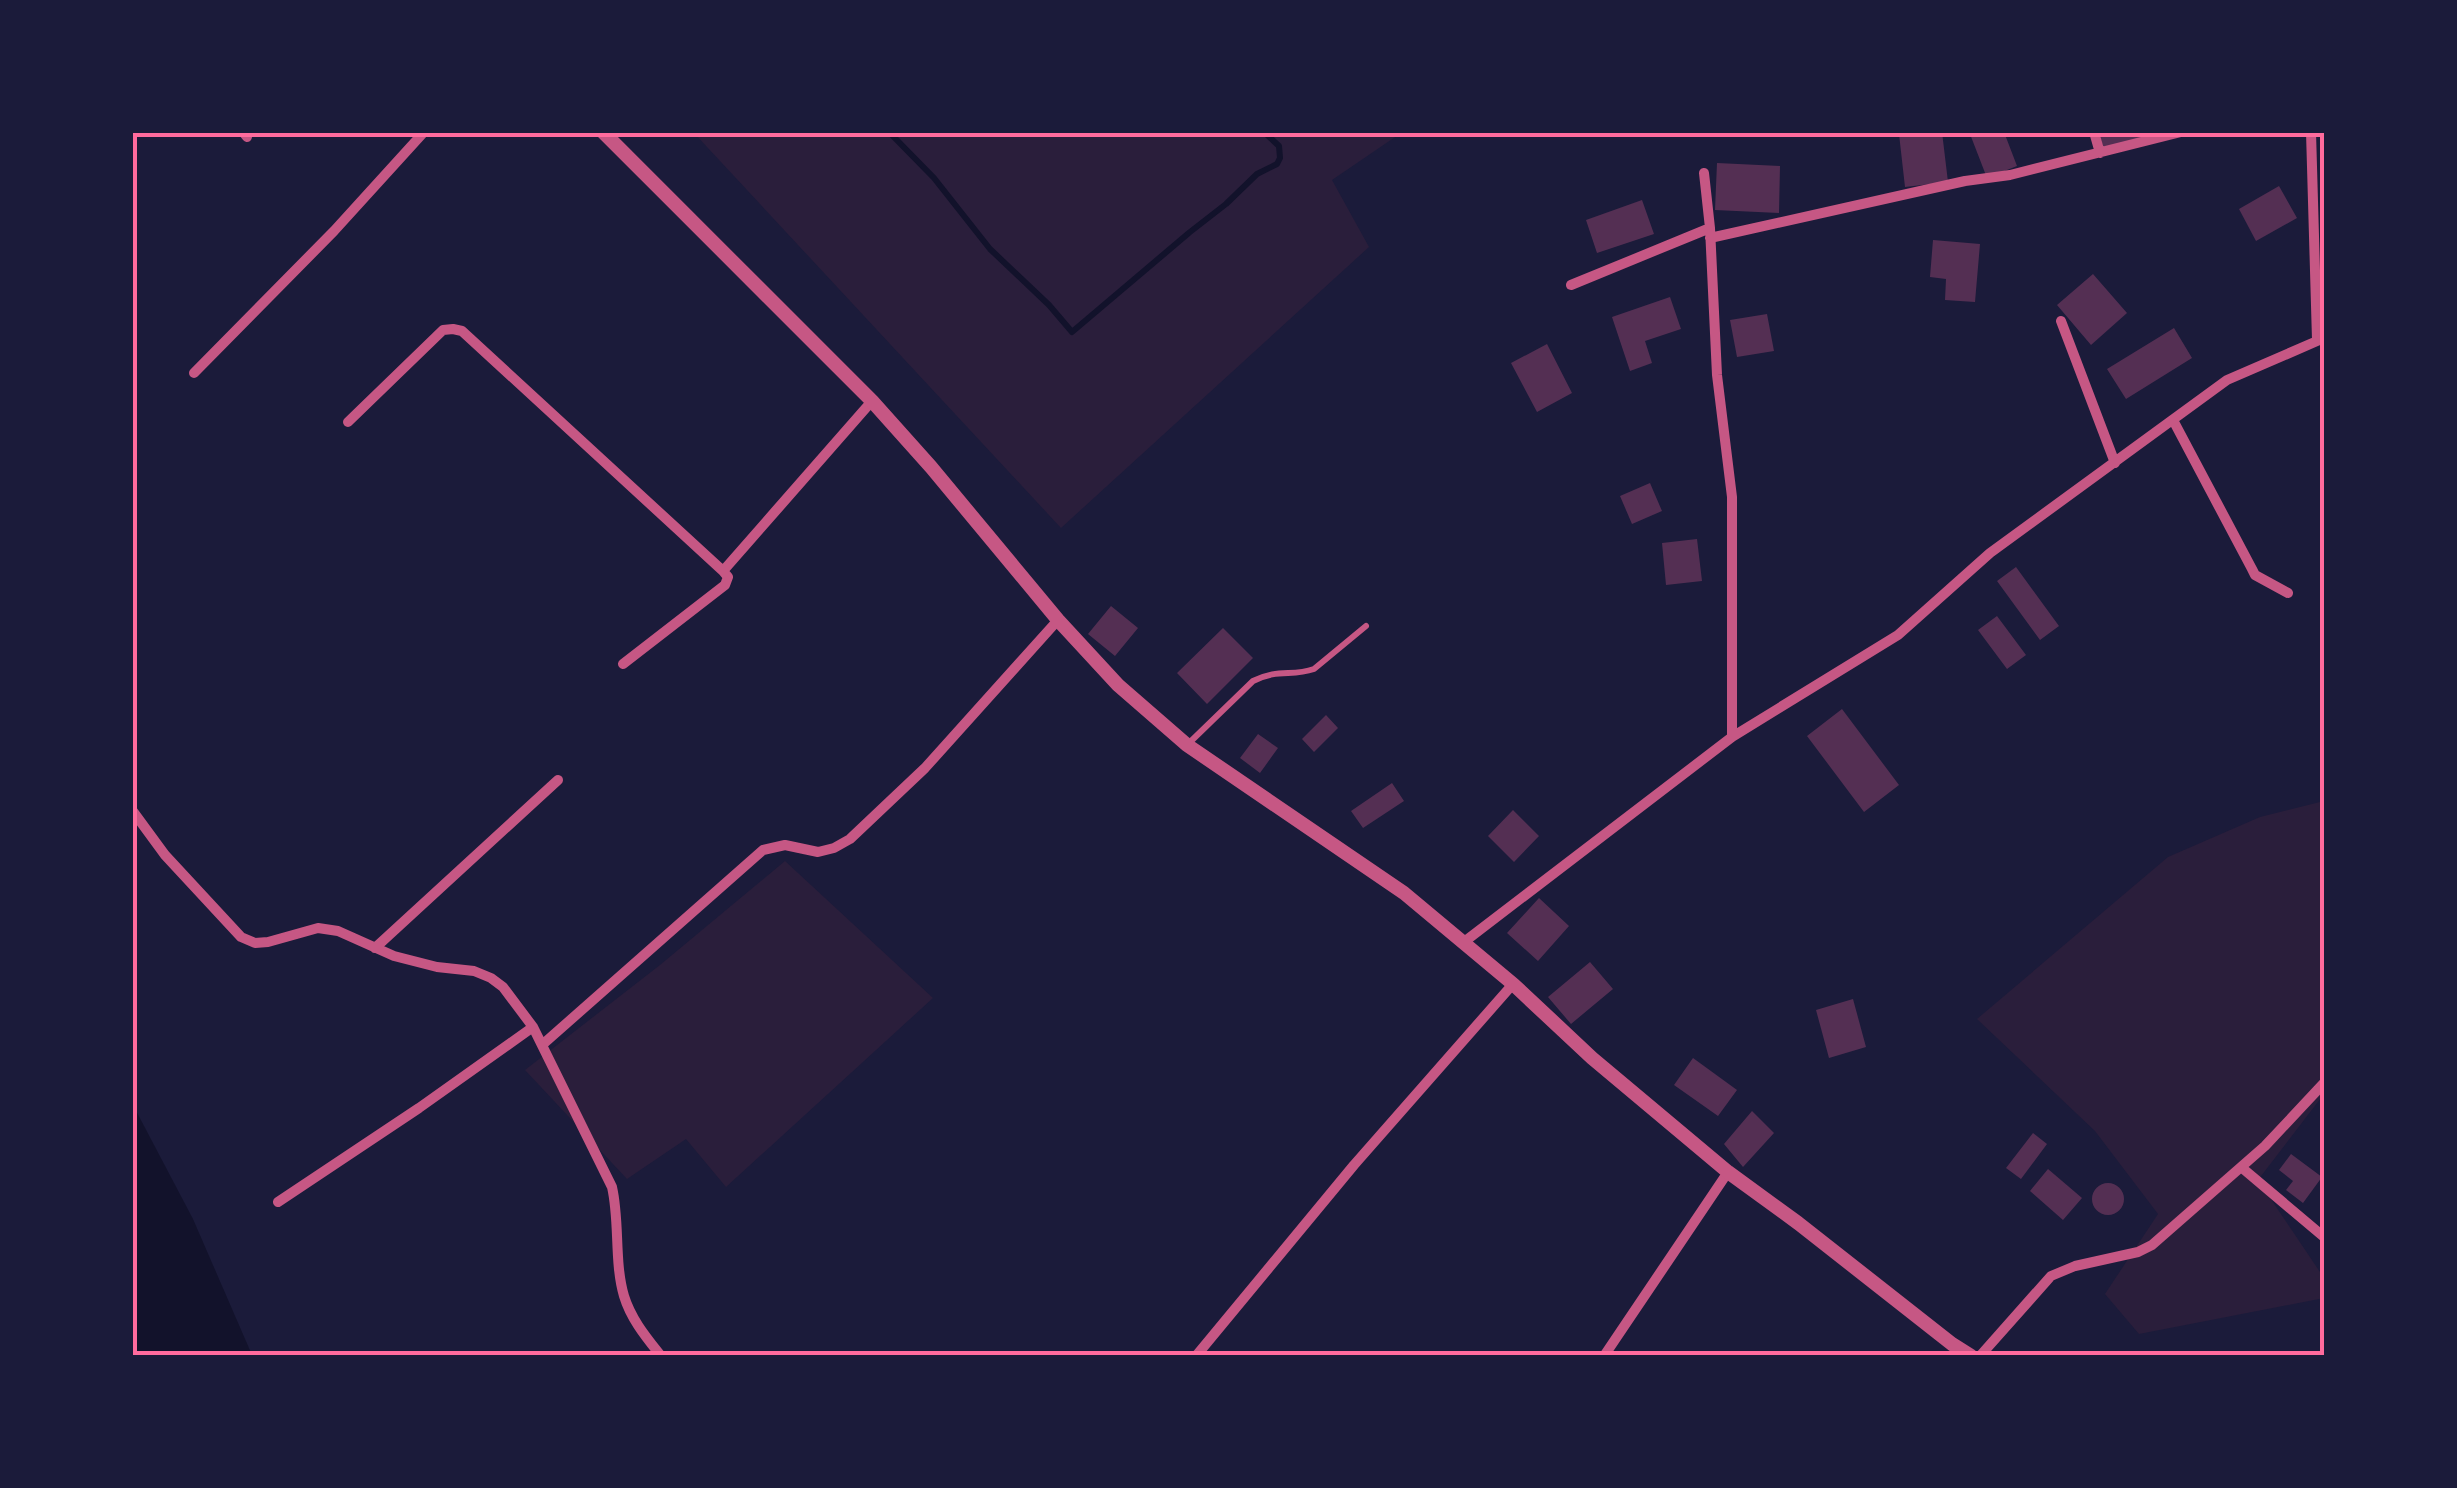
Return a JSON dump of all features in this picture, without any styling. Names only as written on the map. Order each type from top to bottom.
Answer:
[{"type":"street","points":[[194,374],[424,132]]},
{"type":"street","points":[[603,132],[872,401],[1118,685],[1187,745],[1404,893],[1728,1172],[1798,1223],[1949,1350],[1971,1356]]},
{"type":"street","points":[[2094,132],[2100,153]]},
{"type":"street","points":[[1572,285],[1710,233],[2010,175],[2181,132]]},
{"type":"street","points":[[1464,942],[1732,737],[1898,635],[1990,553],[2227,380],[2321,339],[2311,132]]},
{"type":"street","points":[[1704,174],[1717,375],[1732,496],[1732,737]]},
{"type":"street","points":[[2061,321],[2115,463]]},
{"type":"street","points":[[348,422],[443,330],[462,331],[728,577],[725,585],[623,664]]},
{"type":"street","points":[[724,570],[872,401]]},
{"type":"street","points":[[2172,420],[2256,575],[2288,593]]},
{"type":"street","points":[[542,1045],[763,850],[785,845],[818,852],[850,839],[925,768],[1058,620]]},
{"type":"street","points":[[375,948],[558,780]]},
{"type":"street","points":[[132,810],[164,855],[240,937],[268,942],[318,928],[338,930],[394,956],[474,972],[504,987],[533,1027],[612,1187],[624,1295],[638,1328],[661,1356]]},
{"type":"street","points":[[1196,1356],[1354,1164],[1513,984]]},
{"type":"street","points":[[278,1202],[533,1027]]},
{"type":"street","points":[[1980,1356],[2051,1276],[2152,1245],[2265,1146],[2324,1083]]},
{"type":"street","points":[[2241,1167],[2324,1237]]},
{"type":"street","points":[[1604,1356],[1728,1172]]},
{"type":"lane","points":[[1187,745],[1253,681],[1265,675],[1314,669],[1366,626]]},
{"type":"shaded area","points":[[694,133],[1401,133],[1332,180],[1369,247],[1061,528]]},
{"type":"shaded area","points":[[2324,801],[2324,1094],[2258,1180],[2324,1278],[2324,1298],[2139,1334],[2105,1294],[2158,1214],[2095,1131],[1977,1019],[2168,857],[2260,817]]},
{"type":"shaded area","points":[[785,861],[933,998],[726,1187],[686,1139],[627,1179],[525,1070]]},
{"type":"shaded area","points":[[133,1105],[193,1219],[252,1355],[133,1355]]},
{"type":"building","points":[[1942,132],[1948,182],[1905,187],[1899,134]]},
{"type":"building","points":[[2004,132],[2017,166],[1987,178],[1970,134]]},
{"type":"building","points":[[2099,132],[2143,132],[2144,138],[2103,147]]},
{"type":"building","points":[[1717,163],[1780,166],[1779,213],[1715,210]]},
{"type":"building","points":[[2279,186],[2297,218],[2256,241],[2239,209]]},
{"type":"building","points":[[1642,200],[1654,234],[1597,253],[1586,220]]},
{"type":"building","points":[[1933,240],[1980,244],[1975,302],[1945,300],[1946,279],[1930,277]]},
{"type":"building","points":[[2093,274],[2127,313],[2091,345],[2057,305]]},
{"type":"building","points":[[1670,297],[1681,329],[1645,341],[1652,363],[1630,371],[1612,317]]},
{"type":"building","points":[[1767,314],[1774,351],[1737,357],[1730,320]]},
{"type":"building","points":[[2174,328],[2192,358],[2126,399],[2107,369]]},
{"type":"building","points":[[1547,344],[1572,393],[1537,412],[1511,363]]},
{"type":"building","points":[[1650,483],[1662,511],[1632,524],[1620,496]]},
{"type":"building","points":[[1697,539],[1702,581],[1666,585],[1662,543]]},
{"type":"building","points":[[2016,567],[2059,626],[2040,640],[1997,581]]},
{"type":"building","points":[[1111,606],[1138,628],[1115,656],[1088,634]]},
{"type":"building","points":[[1997,616],[2026,655],[2007,669],[1978,630]]},
{"type":"building","points":[[1223,628],[1253,658],[1207,704],[1177,673]]},
{"type":"building","points":[[1842,709],[1899,785],[1864,812],[1807,736]]},
{"type":"building","points":[[1326,715],[1338,728],[1314,752],[1302,739]]},
{"type":"building","points":[[1258,734],[1278,748],[1260,773],[1240,758]]},
{"type":"building","points":[[1392,783],[1404,801],[1363,828],[1351,811]]},
{"type":"building","points":[[1513,810],[1539,836],[1514,862],[1488,836]]},
{"type":"building","points":[[1539,898],[1569,926],[1538,961],[1507,933]]},
{"type":"building","points":[[1590,962],[1613,989],[1571,1024],[1548,997]]},
{"type":"building","points":[[1853,999],[1866,1047],[1829,1058],[1816,1010]]},
{"type":"building","points":[[1693,1058],[1737,1090],[1718,1116],[1674,1085]]},
{"type":"building","points":[[1752,1111],[1774,1133],[1743,1167],[1724,1144]]},
{"type":"building","points":[[2033,1133],[2047,1144],[2021,1179],[2006,1168]]},
{"type":"building","points":[[2291,1154],[2322,1177],[2303,1203],[2286,1190],[2293,1181],[2279,1170]]},
{"type":"building","points":[[2048,1169],[2082,1198],[2063,1220],[2030,1191]]},
{"type":"building","points":[[2108,1183],[2119,1188],[2124,1199],[2119,1210],[2108,1215],[2097,1210],[2092,1199],[2097,1188]]},
{"type":"waterway","points":[[889,132],[934,178],[990,249],[1072,332],[1257,174],[1277,164],[1279,146],[1264,132]]}]
